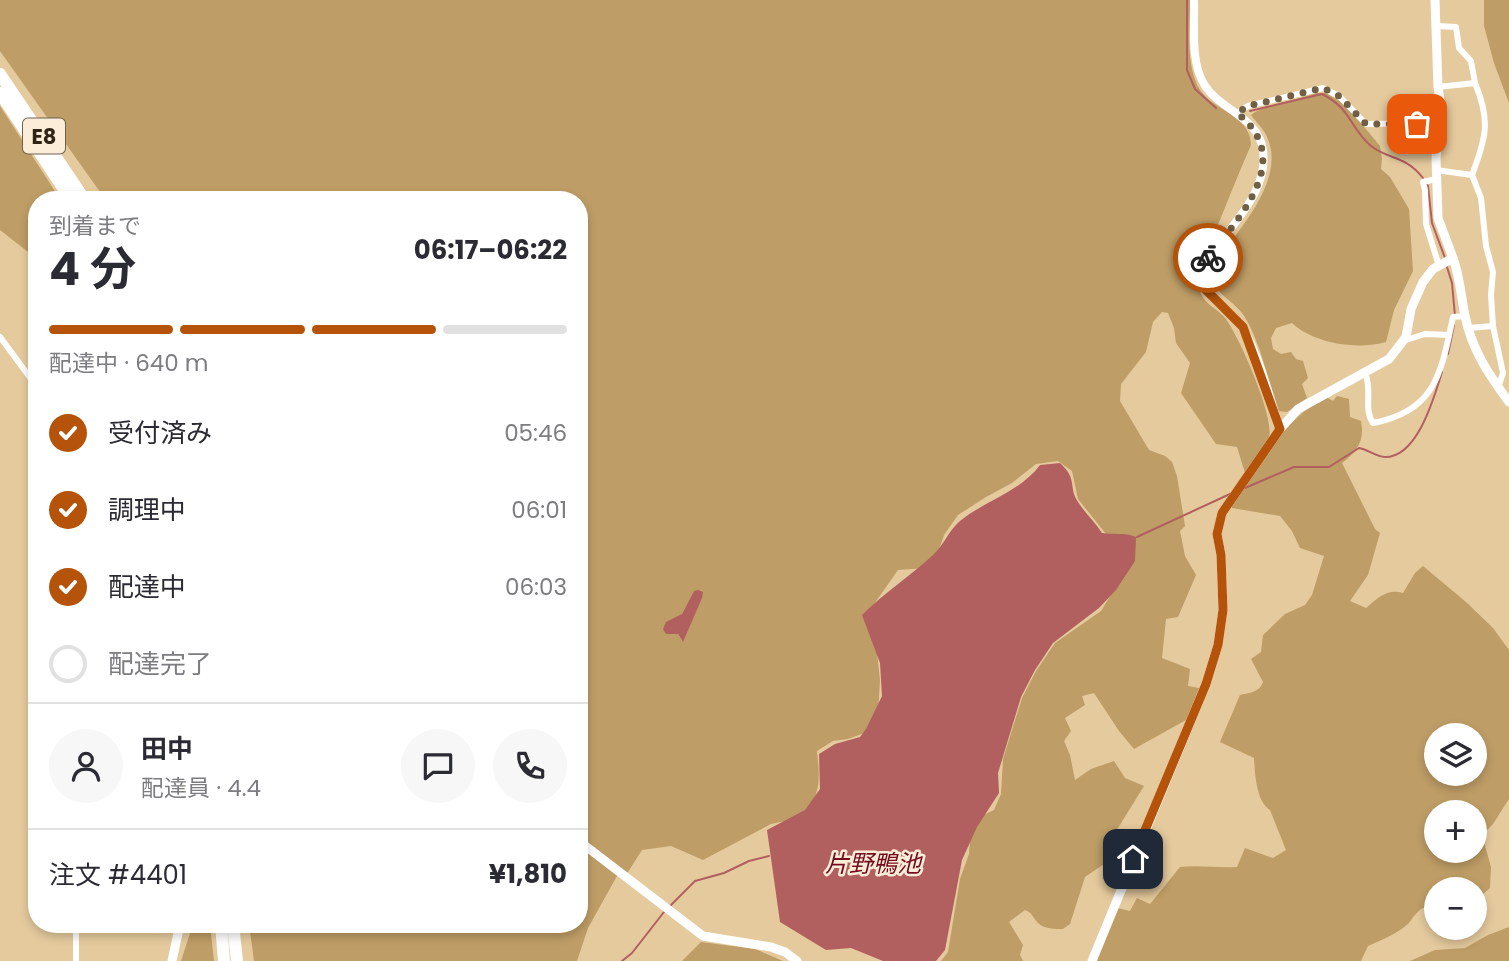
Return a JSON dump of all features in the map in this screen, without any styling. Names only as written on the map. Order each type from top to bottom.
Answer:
[{"type":"highway","name":"E8","points":[[0,74],[79,191]]},
{"type":"highway","name":"E8","points":[[0,93],[65,191]]},
{"type":"highway","points":[[222,933],[224,961]]},
{"type":"highway","points":[[234,933],[237,961]]},
{"type":"main road","points":[[1435,0],[1441,107],[1436,174],[1438,218],[1459,273],[1465,316],[1475,352],[1486,373],[1509,402]]},
{"type":"main road","points":[[1092,961],[1206,684],[1218,645],[1223,610],[1221,555],[1217,534],[1222,513],[1280,429],[1298,409],[1389,359],[1403,341],[1418,291],[1427,276],[1453,258]]},
{"type":"main road","points":[[588,848],[703,936],[771,947],[785,952],[796,961]]},
{"type":"main road","points":[[172,961],[178,933]]},
{"type":"street","points":[[1194,0],[1200,77],[1213,96],[1256,131],[1263,149],[1261,172],[1253,197],[1208,259],[1203,280],[1209,295],[1243,327],[1280,429]]},
{"type":"street","points":[[1437,26],[1456,27],[1460,51],[1471,61],[1486,127],[1484,143],[1472,175],[1481,198],[1486,246],[1493,272],[1493,326],[1502,366],[1498,388]]},
{"type":"street","points":[[1438,87],[1475,83]]},
{"type":"street","points":[[1237,113],[1248,106],[1323,88],[1339,96],[1366,124],[1440,123]]},
{"type":"street","points":[[1439,266],[1426,224],[1423,182],[1436,174],[1472,175]]},
{"type":"street","points":[[1365,373],[1369,387],[1368,409],[1373,423],[1402,415],[1431,392],[1453,317],[1465,316]]},
{"type":"street","points":[[1469,328],[1493,326]]},
{"type":"street","points":[[1403,341],[1425,334],[1449,335]]},
{"type":"street","points":[[0,337],[3,345],[28,376]]},
{"type":"street","points":[[76,933],[76,961]]},
{"type":"shaded area","points":[[0,0],[1190,0],[1190,52],[1196,82],[1201,92],[1244,125],[1251,145],[1202,260],[1200,291],[1205,300],[1225,318],[1246,357],[1266,412],[1269,437],[1245,473],[1237,447],[1216,444],[1181,393],[1190,363],[1176,343],[1168,313],[1162,312],[1153,322],[1146,352],[1121,384],[1120,401],[1149,450],[1172,462],[1177,476],[1185,526],[1180,531],[1185,556],[1196,575],[1178,617],[1166,619],[1162,658],[1190,669],[1188,686],[1199,688],[1186,720],[1134,749],[1094,693],[1082,696],[1085,705],[1065,718],[1071,731],[1064,741],[1075,780],[1091,769],[1114,761],[1125,778],[1144,786],[1110,841],[1107,862],[1085,877],[1070,924],[1063,929],[1046,928],[1025,910],[1009,922],[1023,945],[1020,955],[1023,961],[941,961],[948,952],[960,879],[969,854],[970,836],[977,818],[994,810],[1001,794],[1003,759],[1022,698],[1055,643],[1101,611],[1125,572],[1110,539],[1078,499],[1072,471],[1058,461],[1036,464],[1012,483],[958,515],[944,535],[936,559],[927,568],[898,570],[872,607],[880,680],[878,715],[867,732],[833,741],[817,751],[818,786],[814,800],[804,817],[771,824],[703,860],[671,846],[642,850],[628,872],[617,876],[588,928],[588,191],[99,191],[0,51]],"holes":[[[694,591],[682,641],[678,634],[682,614]]]},
{"type":"shaded area","points":[[1484,0],[1509,0],[1509,103],[1484,26]]},
{"type":"shaded area","points":[[1316,93],[1326,93],[1346,105],[1380,146],[1381,169],[1390,177],[1409,209],[1413,271],[1394,310],[1386,342],[1350,345],[1312,336],[1292,323],[1276,328],[1271,338],[1273,349],[1281,354],[1291,352],[1296,359],[1303,361],[1308,378],[1302,384],[1307,398],[1287,412],[1278,411],[1254,334],[1242,313],[1217,288],[1213,265],[1256,205],[1270,171],[1271,153],[1267,137],[1251,115]]},
{"type":"shaded area","points":[[0,106],[55,191],[28,191],[28,252],[0,230]]},
{"type":"shaded area","points":[[1337,396],[1349,399],[1350,417],[1361,421],[1359,445],[1342,463],[1375,529],[1380,533],[1368,575],[1350,601],[1366,608],[1387,593],[1403,593],[1415,573],[1423,566],[1493,628],[1509,650],[1509,799],[1487,830],[1487,800],[1424,800],[1424,863],[1487,863],[1487,853],[1491,867],[1490,888],[1487,891],[1487,877],[1424,877],[1424,908],[1416,913],[1404,928],[1368,946],[1361,961],[1095,961],[1117,908],[1130,911],[1137,898],[1150,904],[1180,867],[1237,867],[1245,848],[1273,858],[1286,850],[1270,810],[1259,794],[1254,758],[1220,742],[1240,695],[1257,690],[1262,685],[1251,659],[1261,652],[1263,635],[1285,614],[1305,605],[1312,595],[1324,556],[1300,548],[1292,531],[1280,516],[1232,508],[1232,505],[1261,460],[1285,430],[1311,406],[1326,397],[1333,401]]},
{"type":"shaded area","points":[[1509,927],[1509,961],[1410,961],[1435,950],[1465,948],[1479,940],[1487,940],[1488,935]]},
{"type":"shaded area","points":[[190,933],[211,933],[214,961],[181,961]]},
{"type":"shaded area","points":[[250,933],[586,933],[577,961],[254,961]]},
{"type":"shaded area","points":[[701,942],[755,949],[783,961],[682,961]]},
{"type":"water","name":"片野鴨池","points":[[1060,463],[1071,478],[1078,502],[1102,533],[1136,537],[1135,561],[1116,590],[1099,608],[1053,643],[1021,697],[998,773],[999,793],[977,827],[962,860],[945,950],[936,961],[883,961],[851,948],[826,950],[780,922],[767,830],[805,810],[820,789],[819,754],[835,744],[860,737],[882,696],[880,663],[862,615],[933,555],[960,521],[1023,482],[1040,465]]},
{"type":"water","points":[[694,591],[703,592],[702,598],[683,642],[678,634],[666,634],[663,629],[666,622],[682,614]]},
{"type":"waterway","points":[[1187,0],[1187,70],[1195,89],[1216,108]]},
{"type":"waterway","points":[[1250,111],[1322,94],[1345,112],[1371,146],[1410,165],[1423,178]]},
{"type":"waterway","points":[[1426,183],[1432,223],[1445,258]]},
{"type":"waterway","points":[[1447,267],[1452,283],[1455,316]]},
{"type":"waterway","points":[[1448,354],[1454,325]]},
{"type":"waterway","points":[[1245,488],[1294,467],[1329,467],[1359,448],[1382,457],[1397,454],[1407,447],[1423,424],[1442,372]]},
{"type":"waterway","points":[[1137,537],[1230,494]]},
{"type":"waterway","points":[[671,905],[695,881],[769,856]]},
{"type":"waterway","points":[[622,961],[632,953],[664,912]]},
{"type":"way so far","points":[[1208,258],[1246,208],[1260,179],[1263,149],[1260,140],[1256,131],[1237,113],[1248,106],[1323,88],[1349,104],[1366,124],[1417,124]]},
{"type":"route","points":[[1133,859],[1206,684],[1218,645],[1223,610],[1221,555],[1217,534],[1222,513],[1280,429],[1243,327],[1205,289],[1203,273],[1208,258]]}]
